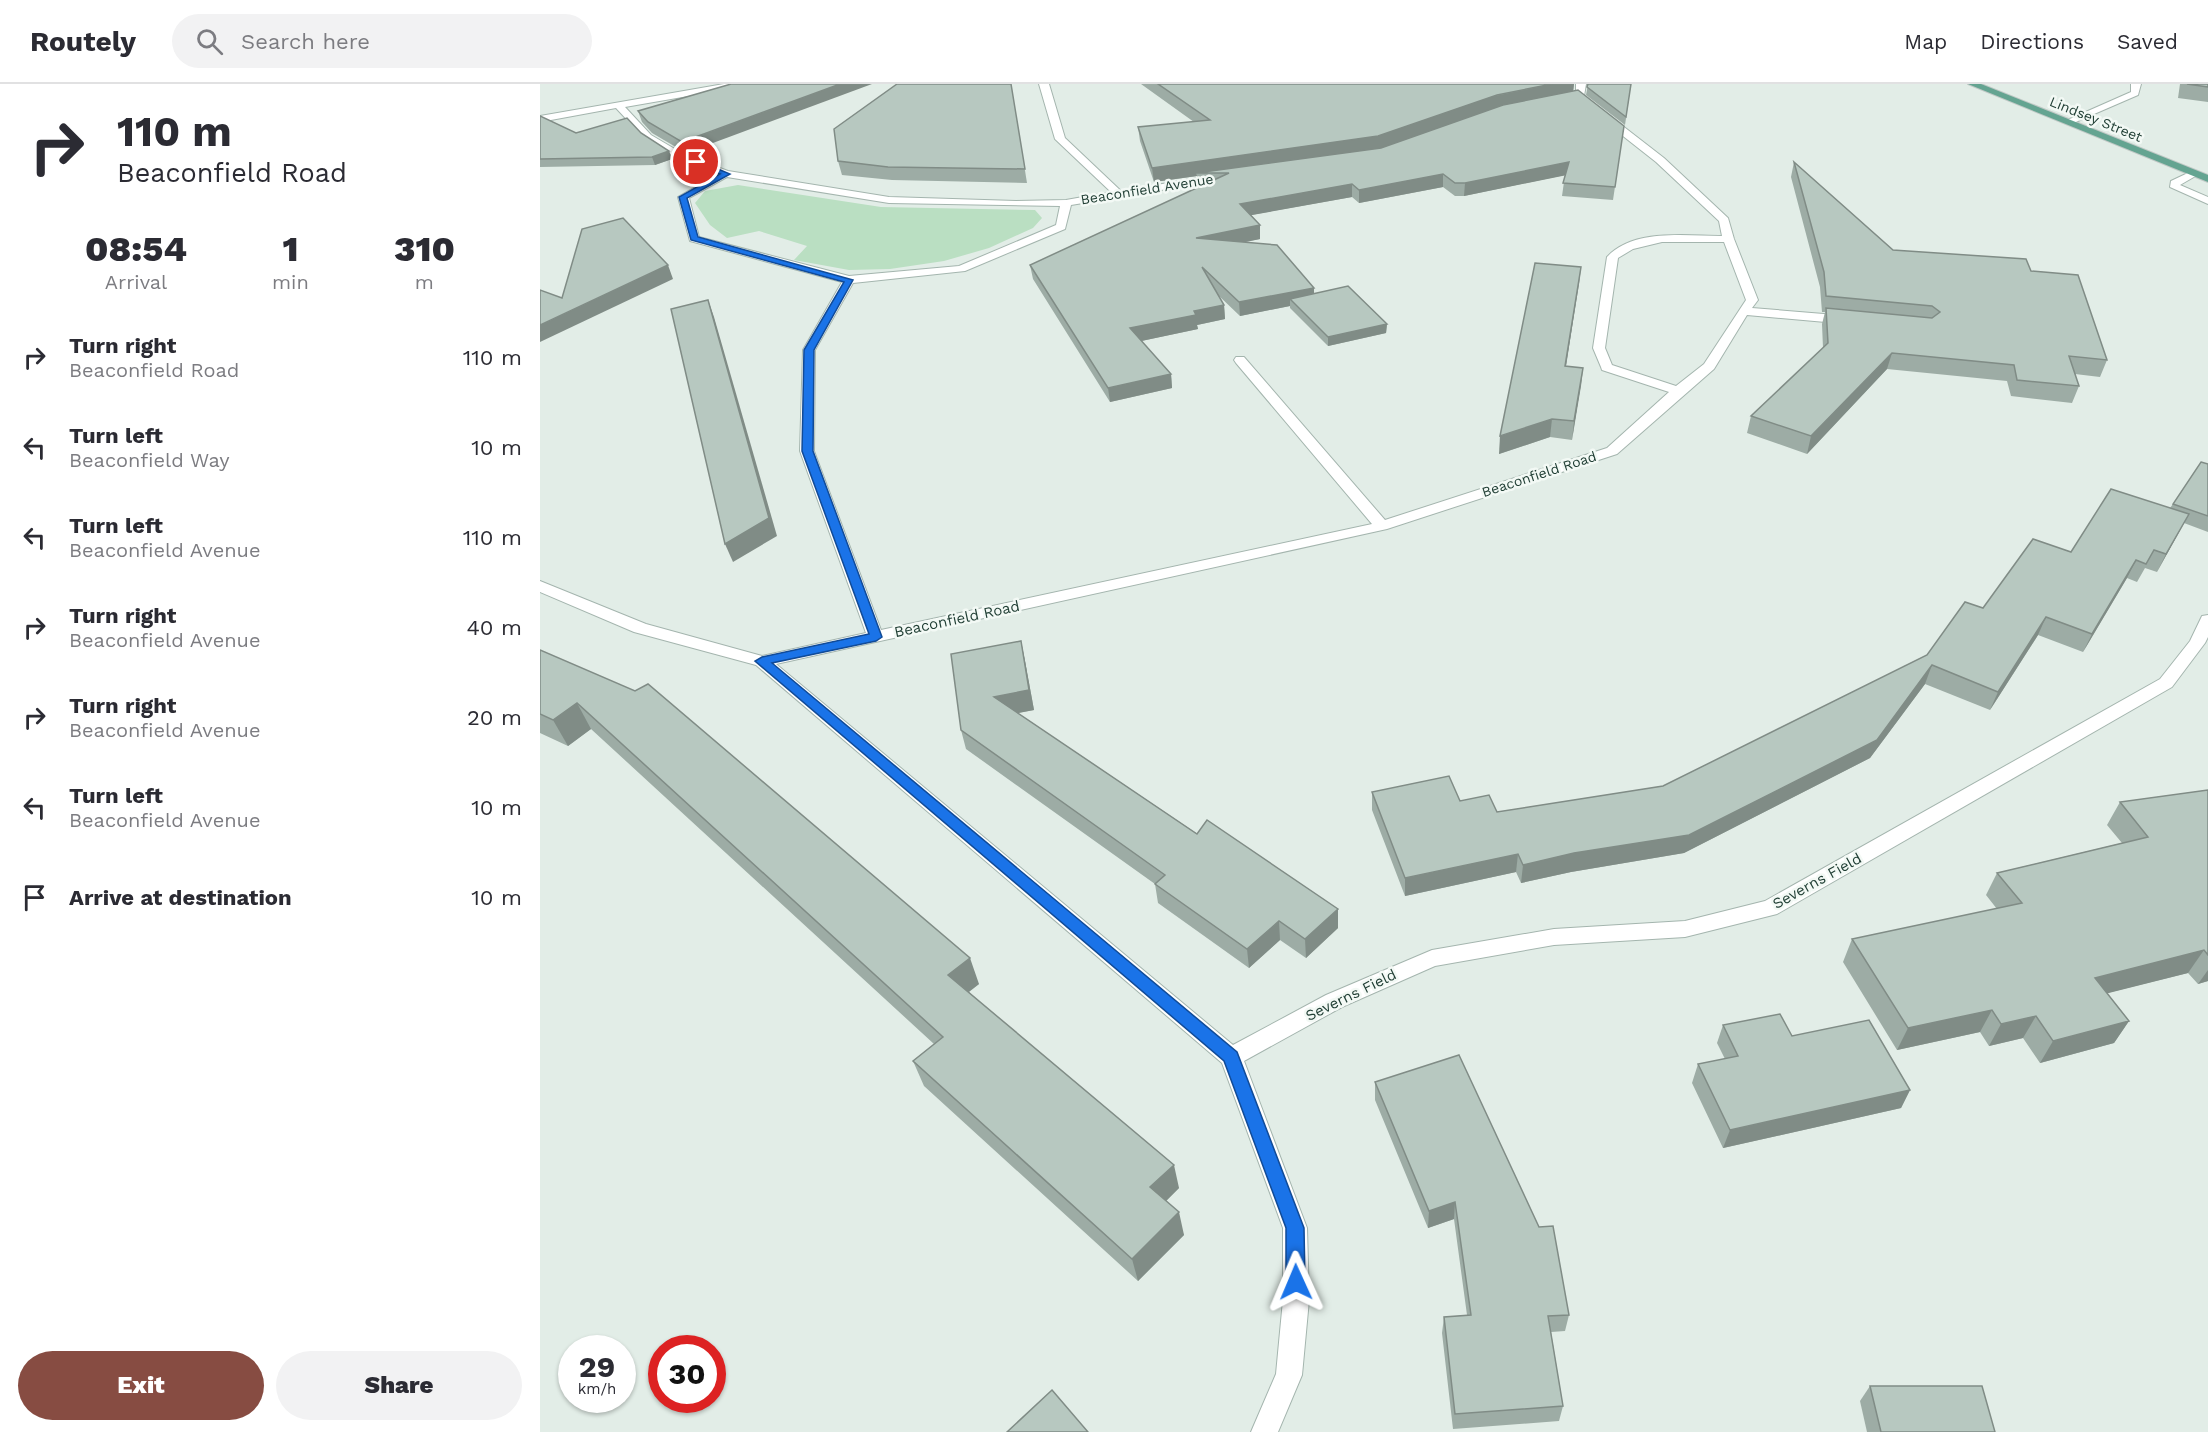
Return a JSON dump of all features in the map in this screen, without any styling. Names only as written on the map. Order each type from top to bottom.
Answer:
[{"type":"main road","name":"Lindsey Street","points":[[1973,84],[2208,179]]},
{"type":"street","points":[[540,119],[740,84]]},
{"type":"street","points":[[1044,84],[1060,139],[1120,195]]},
{"type":"street","points":[[2068,122],[2135,93],[2136,84]]},
{"type":"street","name":"Beaconfield Road","points":[[540,586],[640,628],[762,661],[1382,526],[1612,451],[1709,366],[1752,300],[1728,239],[1724,220],[1660,160],[1576,94]]},
{"type":"street","name":"Beaconfield Avenue","points":[[617,104],[648,137],[681,157],[726,174],[889,200],[1017,204],[1066,203],[1229,176]]},
{"type":"street","name":"Beaconfield Avenue","points":[[726,174],[683,197],[694,238],[849,280],[961,269],[1061,227],[1066,203]]},
{"type":"street","points":[[2194,174],[2175,183],[2175,187],[2208,201]]},
{"type":"street","points":[[1678,391],[1607,367],[1599,348],[1613,257],[1629,246],[1662,239],[1728,239]]},
{"type":"street","points":[[849,280],[809,350],[807,451],[876,637]]},
{"type":"street","points":[[1743,311],[1858,321]]},
{"type":"street","points":[[1240,360],[1382,526]]},
{"type":"street","name":"Severns Field","points":[[1231,1057],[1334,1001],[1432,958],[1554,937],[1685,929],[1770,908],[2166,682],[2197,643],[2208,620]]},
{"type":"street","points":[[762,661],[1231,1057],[1295,1228],[1296,1300],[1289,1375],[1264,1432]]},
{"type":"green space","points":[[738,185],[881,207],[1035,210],[1042,218],[1033,228],[989,248],[944,261],[890,269],[849,270],[794,260],[807,246],[759,231],[727,238],[710,225],[695,203],[705,191]]},
{"type":"building","points":[[731,84],[840,84],[682,142],[648,122],[638,111]]},
{"type":"building","points":[[897,84],[1011,84],[1025,169],[888,167],[838,161],[834,129]]},
{"type":"building","points":[[1158,84],[1552,84],[1497,95],[1378,136],[1152,168],[1138,127],[1210,120]]},
{"type":"building","points":[[1588,84],[1631,84],[1626,117],[1587,87]]},
{"type":"building","points":[[2187,84],[2208,84],[2208,87]]},
{"type":"building","points":[[1578,90],[1624,126],[1615,187],[1563,183],[1569,162],[1465,183],[1455,183],[1443,174],[1359,190],[1352,184],[1240,204],[1260,225],[1196,238],[1277,245],[1314,288],[1239,302],[1202,267],[1224,305],[1194,311],[1196,315],[1130,328],[1171,374],[1108,388],[1030,265],[1229,173],[1196,173],[1381,148],[1503,105]]},
{"type":"building","points":[[540,116],[576,133],[627,118],[641,133],[669,151],[652,157],[540,159]]},
{"type":"building","points":[[1794,162],[1893,250],[2026,259],[2031,271],[2078,275],[2107,360],[2069,356],[2079,386],[2017,380],[2014,365],[1892,353],[1811,436],[1751,416],[1828,343],[1826,308],[1932,318],[1940,312],[1932,306],[1826,296],[1824,272]]},
{"type":"building","points":[[623,218],[668,265],[540,325],[540,290],[562,298],[582,229]]},
{"type":"building","points":[[1535,263],[1581,267],[1565,366],[1583,368],[1574,421],[1552,419],[1500,436]]},
{"type":"building","points":[[1348,286],[1387,324],[1328,337],[1290,299]]},
{"type":"building","points":[[708,300],[769,518],[725,544],[671,309]]},
{"type":"building","points":[[2201,462],[2208,464],[2208,516],[2173,504]]},
{"type":"building","points":[[2111,489],[2189,514],[2166,554],[2154,550],[2146,564],[2136,560],[2092,634],[2046,617],[1998,692],[1932,665],[1877,740],[1689,835],[1574,853],[1523,865],[1518,854],[1405,878],[1372,792],[1449,776],[1460,801],[1489,795],[1497,812],[1663,786],[1927,655],[1965,602],[1983,608],[2033,539],[2071,552]]},
{"type":"building","points":[[1021,641],[1029,690],[994,697],[1197,834],[1207,820],[1338,909],[1305,939],[1279,921],[1247,949],[1155,884],[1165,875],[961,730],[951,654]]},
{"type":"building","points":[[540,650],[635,691],[648,684],[970,958],[948,975],[1174,1165],[1150,1187],[1179,1212],[1132,1259],[913,1061],[943,1037],[577,703],[553,720],[540,714]]},
{"type":"building","points":[[2208,790],[2208,955],[2204,950],[2095,978],[2129,1021],[2053,1041],[2036,1016],[2001,1024],[1992,1010],[1908,1028],[1852,939],[2022,903],[1997,873],[2148,837],[2120,802]]},
{"type":"building","points":[[1780,1014],[1792,1036],[1869,1020],[1910,1090],[1730,1130],[1698,1064],[1738,1056],[1723,1025]]},
{"type":"building","points":[[1459,1055],[1539,1227],[1553,1226],[1569,1315],[1548,1316],[1563,1406],[1455,1414],[1444,1317],[1471,1315],[1455,1202],[1429,1211],[1375,1082]]},
{"type":"building","points":[[1870,1386],[1982,1386],[1995,1432],[1881,1432]]},
{"type":"building","points":[[1052,1390],[1088,1432],[1007,1432]]},
{"type":"route","points":[[696,162],[726,174],[683,197],[694,238],[849,280],[809,350],[807,451],[876,637],[762,661],[1231,1057],[1295,1228],[1296,1282]]}]
